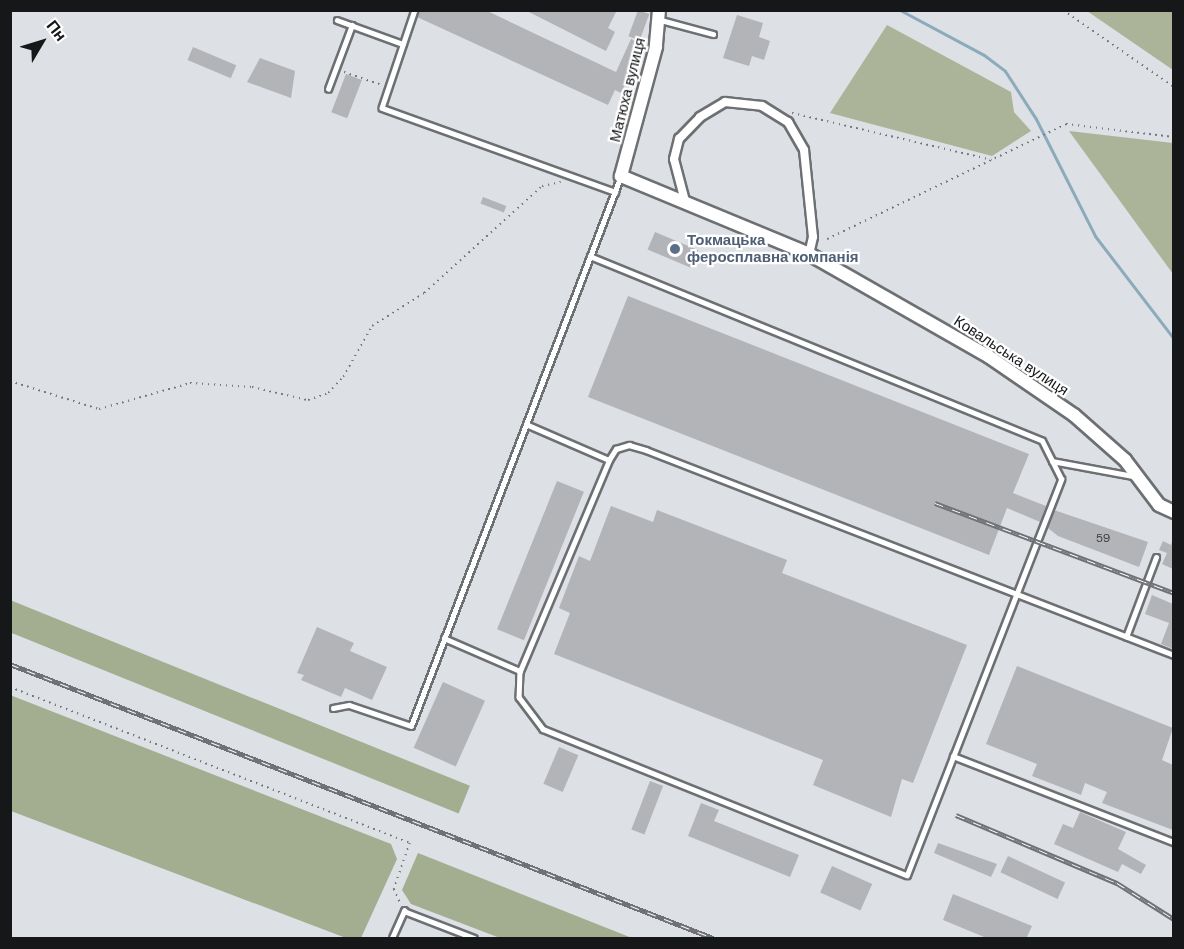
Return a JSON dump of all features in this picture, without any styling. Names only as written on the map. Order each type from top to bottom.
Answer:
[{"type":"street","name":"Матюха вулиця","points":[[621,176],[656,47],[658,15]]},
{"type":"street","points":[[685,201],[674,159],[679,139],[700,117],[725,102],[762,106],[788,122],[804,150],[813,237],[809,254]]},
{"type":"street","name":"Ковальська вулиця","points":[[621,176],[809,254],[998,363],[1074,415],[1125,460],[1159,505],[1173,512]]},
{"type":"lane","points":[[415,10],[382,108],[615,192]]},
{"type":"lane","points":[[658,15],[714,34]]},
{"type":"lane","points":[[337,20],[403,44]]},
{"type":"lane","points":[[328,89],[352,25]]},
{"type":"lane","points":[[333,708],[349,705],[411,726],[621,176]]},
{"type":"lane","points":[[590,257],[1042,441],[1061,479],[1016,594],[907,875],[543,729],[519,698],[520,671],[609,460],[616,450],[629,445],[646,450],[1016,594],[1126,637],[1173,655]]},
{"type":"lane","points":[[526,424],[609,460]]},
{"type":"lane","points":[[1052,462],[1139,478]]},
{"type":"lane","points":[[1126,637],[1156,557]]},
{"type":"lane","points":[[444,638],[520,671]]},
{"type":"lane","points":[[953,756],[1173,842]]},
{"type":"lane","points":[[392,939],[404,911],[474,939]]},
{"type":"path","points":[[1063,10],[1173,87]]},
{"type":"path","points":[[336,69],[388,88]]},
{"type":"path","points":[[785,111],[993,160]]},
{"type":"path","points":[[828,239],[1066,124],[1173,136]]},
{"type":"path","points":[[10,381],[99,409],[190,383],[252,387],[308,400],[328,393],[343,378],[372,326],[424,292],[542,186],[579,178]]},
{"type":"path","points":[[10,687],[410,843],[394,889],[404,911]]},
{"type":"green space","points":[[1087,11],[1173,11],[1173,70]]},
{"type":"green space","points":[[887,25],[1011,92],[1014,112],[1031,131],[992,156],[830,113]]},
{"type":"green space","points":[[1069,131],[1173,143],[1173,274]]},
{"type":"green space","points":[[10,600],[470,786],[459,814],[10,632]]},
{"type":"green space","points":[[10,695],[391,844],[397,859],[361,938],[346,938],[11,811]]},
{"type":"green space","points":[[418,853],[632,938],[500,938],[411,904],[402,890]]},
{"type":"building","points":[[419,10],[485,10],[616,72],[631,39],[643,44],[621,93],[615,90],[608,105],[417,17]]},
{"type":"building","points":[[525,10],[617,10],[608,28],[615,32],[606,51]]},
{"type":"building","points":[[638,10],[649,14],[640,40],[628,36]]},
{"type":"building","points":[[737,15],[763,23],[759,37],[770,41],[764,60],[752,56],[749,66],[723,58]]},
{"type":"building","points":[[193,47],[236,65],[231,78],[188,60]]},
{"type":"building","points":[[260,58],[295,71],[291,98],[247,82]]},
{"type":"building","points":[[346,74],[362,80],[347,118],[331,112]]},
{"type":"building","points":[[483,197],[506,206],[504,212],[480,204]]},
{"type":"building","points":[[655,232],[698,250],[691,268],[648,249]]},
{"type":"building","points":[[628,296],[1029,454],[1013,493],[1046,506],[1040,522],[1007,508],[989,555],[588,397]]},
{"type":"building","points":[[557,481],[584,492],[524,640],[497,629]]},
{"type":"building","points":[[611,506],[653,522],[657,510],[787,560],[782,573],[967,645],[913,783],[902,779],[891,817],[813,785],[823,760],[554,654],[570,613],[559,608],[579,556],[590,561]]},
{"type":"building","points":[[1054,510],[1148,542],[1139,567],[1058,536],[1048,528]]},
{"type":"building","points":[[1173,538],[1173,569],[1162,564],[1167,553],[1159,550],[1163,541],[1171,545]]},
{"type":"building","points":[[1152,595],[1173,604],[1173,649],[1161,644],[1169,623],[1145,614]]},
{"type":"building","points":[[317,627],[354,643],[350,651],[387,667],[372,700],[345,688],[341,697],[301,680],[304,675],[297,673]]},
{"type":"building","points":[[1017,666],[1173,728],[1162,760],[1173,765],[1173,830],[1102,803],[1107,792],[1085,783],[1081,795],[1032,776],[1037,764],[986,744]]},
{"type":"building","points":[[443,682],[485,701],[456,766],[414,748]]},
{"type":"building","points":[[559,747],[578,755],[563,792],[543,784]]},
{"type":"building","points":[[650,781],[663,786],[644,835],[631,830]]},
{"type":"building","points":[[701,803],[719,810],[714,821],[799,855],[790,877],[688,836]]},
{"type":"building","points":[[1080,812],[1126,832],[1118,849],[1146,865],[1141,874],[1122,864],[1118,872],[1054,844],[1063,824],[1073,828]]},
{"type":"building","points":[[938,843],[997,864],[991,877],[934,853]]},
{"type":"building","points":[[1008,856],[1065,883],[1057,899],[1000,872]]},
{"type":"building","points":[[832,866],[872,884],[860,910],[820,892]]},
{"type":"building","points":[[953,894],[1032,926],[1026,939],[989,939],[943,920]]},
{"type":"waterway","points":[[900,10],[984,55],[1005,71],[1036,119],[1095,236],[1174,339]]},
{"type":"railway","points":[[935,503],[1174,593]]},
{"type":"railway","points":[[10,664],[713,938]]},
{"type":"railway","points":[[956,815],[1117,883],[1174,919]]},
{"type":"place","name":"Токмацька феросплавна компанія","points":[[675,249]]}]
